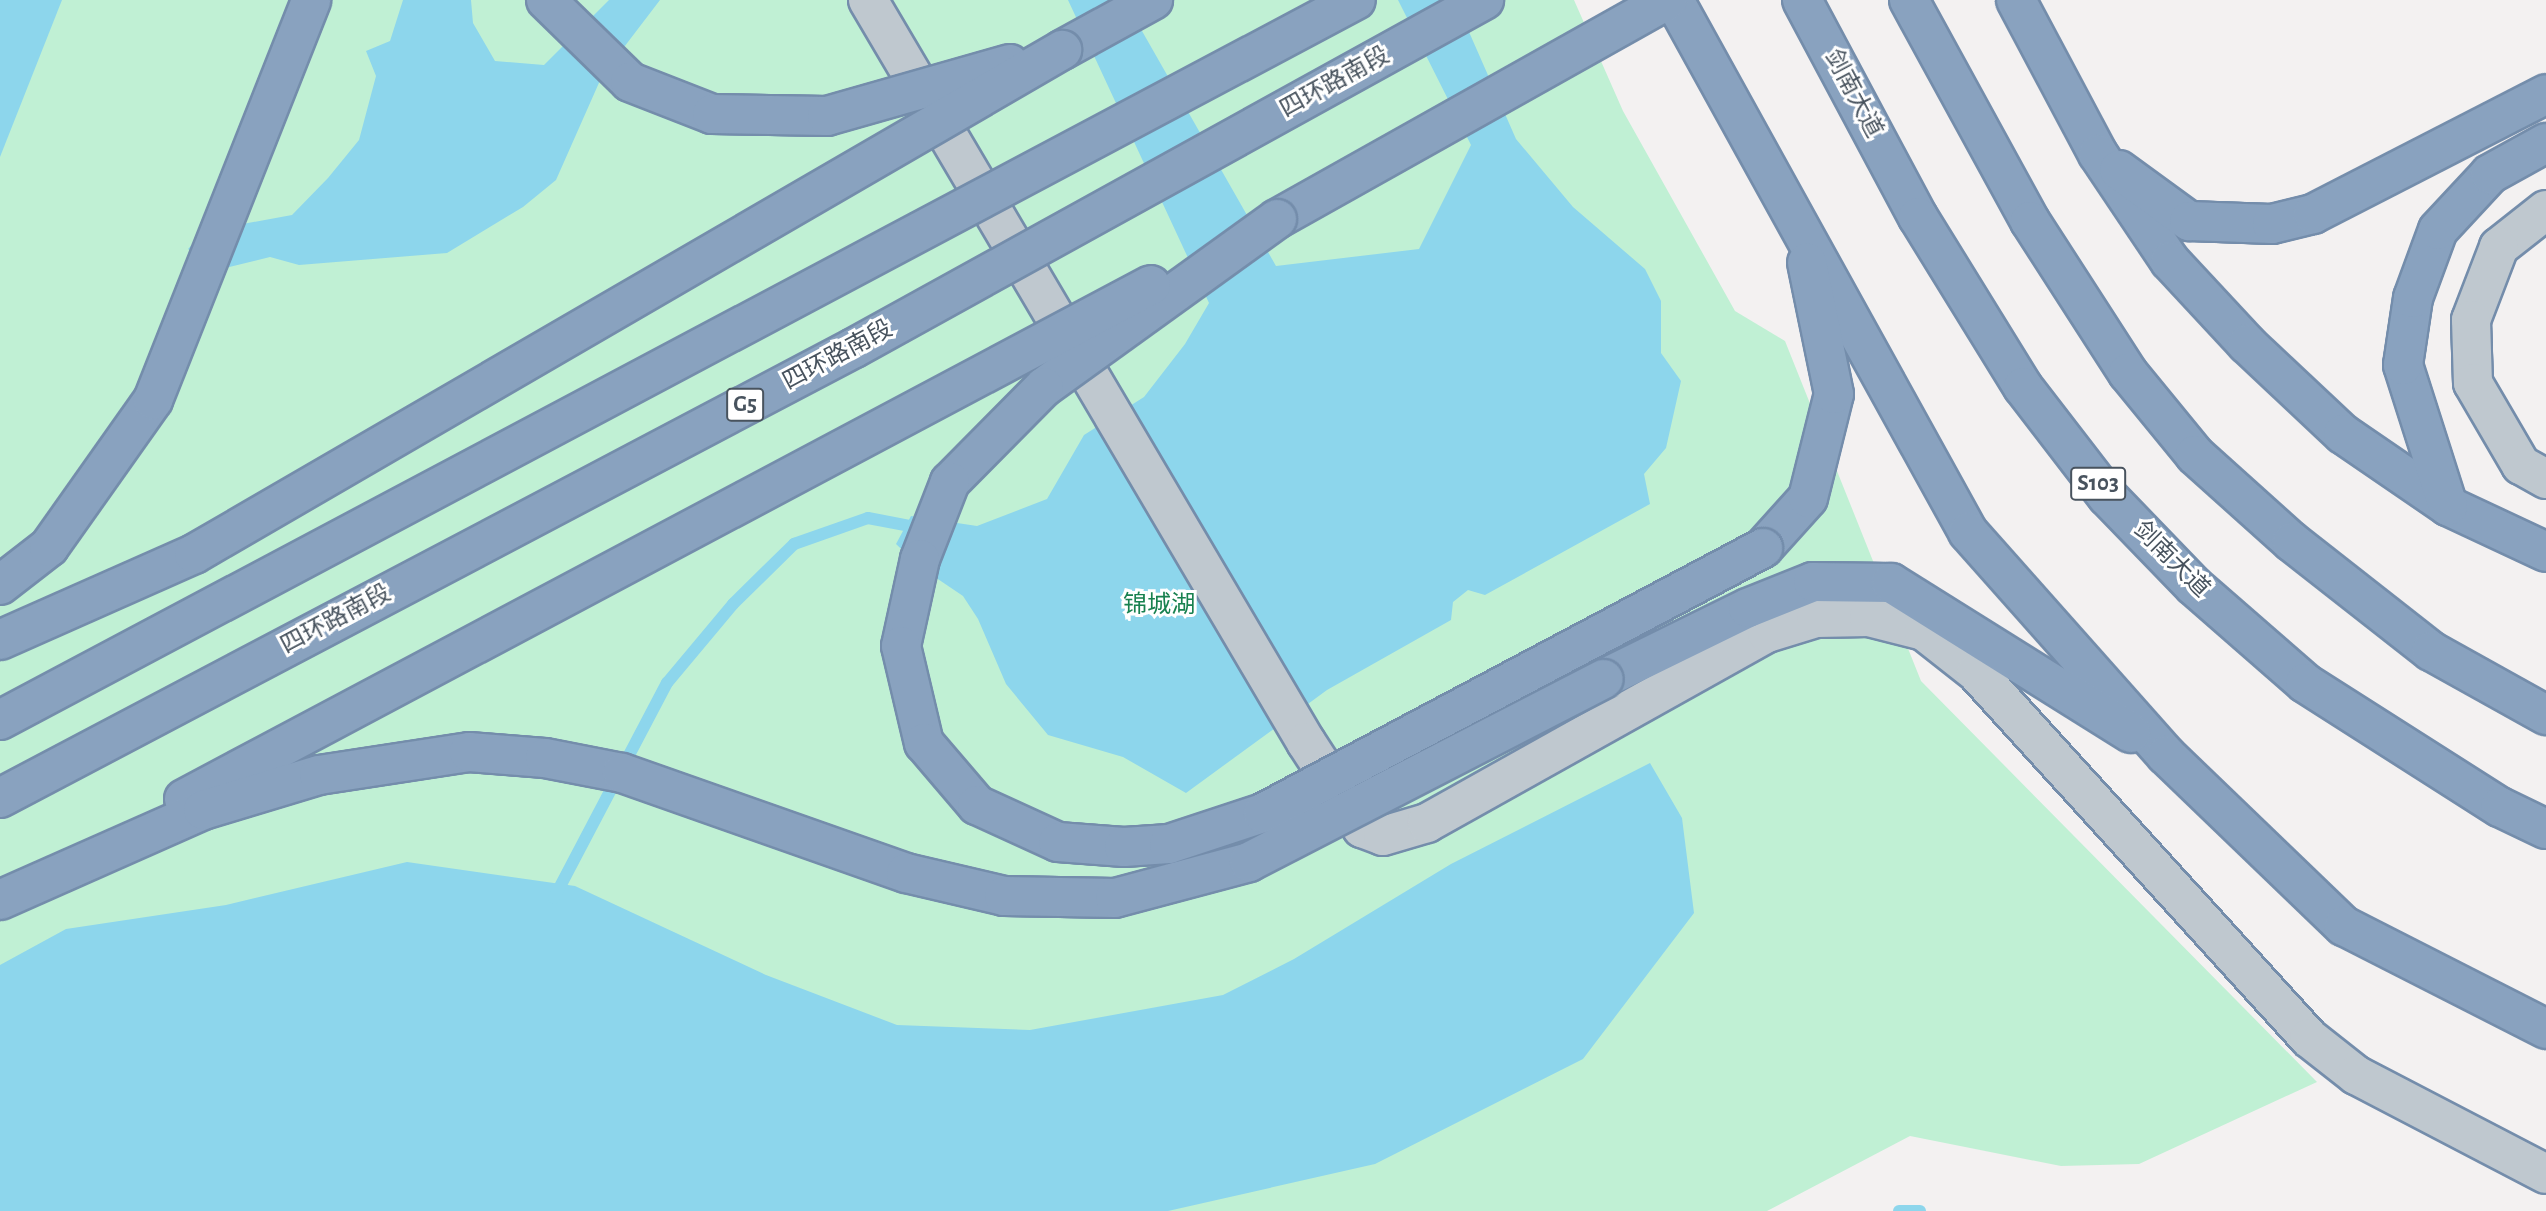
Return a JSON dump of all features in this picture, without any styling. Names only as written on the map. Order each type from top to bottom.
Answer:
[{"type":"highway","points":[[0,584],[49,547],[153,400],[311,0]]},
{"type":"highway","points":[[546,0],[630,82],[712,114],[827,116],[1062,50]]},
{"type":"highway","points":[[0,640],[194,554],[1062,50],[1153,0]]},
{"type":"highway","points":[[0,720],[1356,0]]},
{"type":"highway","name":"四环路南段","points":[[0,799],[854,348],[1484,0]]},
{"type":"highway","points":[[5,898],[368,698],[1277,219],[1668,0]]},
{"type":"highway","points":[[1674,0],[1968,532],[2166,755],[2344,926],[2546,1029]]},
{"type":"highway","name":"剑南大道","points":[[1802,0],[1939,251],[2023,387],[2107,496],[2194,586],[2305,683],[2500,807],[2546,829]]},
{"type":"highway","points":[[1909,0],[2030,221],[2128,373],[2195,455],[2292,542],[2431,651],[2546,715]]},
{"type":"highway","points":[[2016,0],[2098,154],[2170,261],[2247,344],[2343,434],[2448,506],[2546,552]]},
{"type":"highway","points":[[2098,154],[2189,221],[2272,224],[2313,214],[2546,94]]},
{"type":"highway","points":[[2448,506],[2403,365],[2413,298],[2438,230],[2490,174],[2546,143]]},
{"type":"highway","points":[[1277,219],[1044,387],[950,482],[920,559],[901,646],[924,743],[976,805],[1058,842],[1111,846],[1169,844],[1240,821],[1363,761],[1763,548],[1808,498],[1834,394],[1800,226]]},
{"type":"highway","points":[[5,898],[203,810],[319,775],[469,752],[545,758],[622,773],[906,873],[1004,896],[1115,898],[1249,862],[1603,679],[1748,608],[1814,582],[1891,583],[2166,755]]},
{"type":"street","points":[[872,7],[1307,742],[1362,828],[1383,836],[1426,823],[1768,633],[1816,618],[1856,617],[1924,631],[1976,672],[2309,1038],[2356,1075],[2546,1174]]},
{"type":"street","points":[[2546,210],[2499,247],[2471,320],[2473,383],[2521,465],[2546,479]]},
{"type":"green space","name":"锦城湖","points":[[0,0],[1574,0],[1623,111],[1735,311],[1785,341],[1921,681],[2317,1082],[2139,1164],[2061,1166],[1910,1136],[1767,1211],[0,1211]]},
{"type":"water","points":[[0,0],[62,0],[0,157]]},
{"type":"water","points":[[403,0],[471,0],[473,23],[495,61],[544,65],[609,0],[660,0],[602,76],[556,180],[523,207],[447,253],[299,265],[270,257],[217,270],[188,249],[205,231],[292,215],[328,178],[359,140],[376,76],[366,51],[390,41]]},
{"type":"water","points":[[1068,0],[1131,0],[1138,24],[1276,266],[1419,249],[1471,145],[1398,0],[1455,0],[1516,139],[1573,207],[1645,269],[1661,301],[1661,353],[1681,381],[1666,448],[1644,474],[1650,504],[1485,595],[1468,590],[1453,602],[1451,620],[1327,690],[1186,793],[1123,757],[1048,735],[1006,684],[978,619],[963,596],[920,567],[896,544],[911,516],[977,526],[1047,499],[1084,435],[1144,397],[1185,344],[1209,303]]},
{"type":"water","points":[[1650,763],[1682,818],[1694,913],[1583,1059],[1375,1164],[1168,1211],[0,1211],[0,965],[66,929],[226,905],[407,862],[575,886],[766,975],[897,1025],[1030,1030],[1223,995],[1294,959],[1451,864]]},
{"type":"waterway","points":[[554,898],[667,683],[733,604],[794,544],[868,518],[921,528]]},
{"type":"waterway","points":[[1899,1211],[1920,1211]]}]
